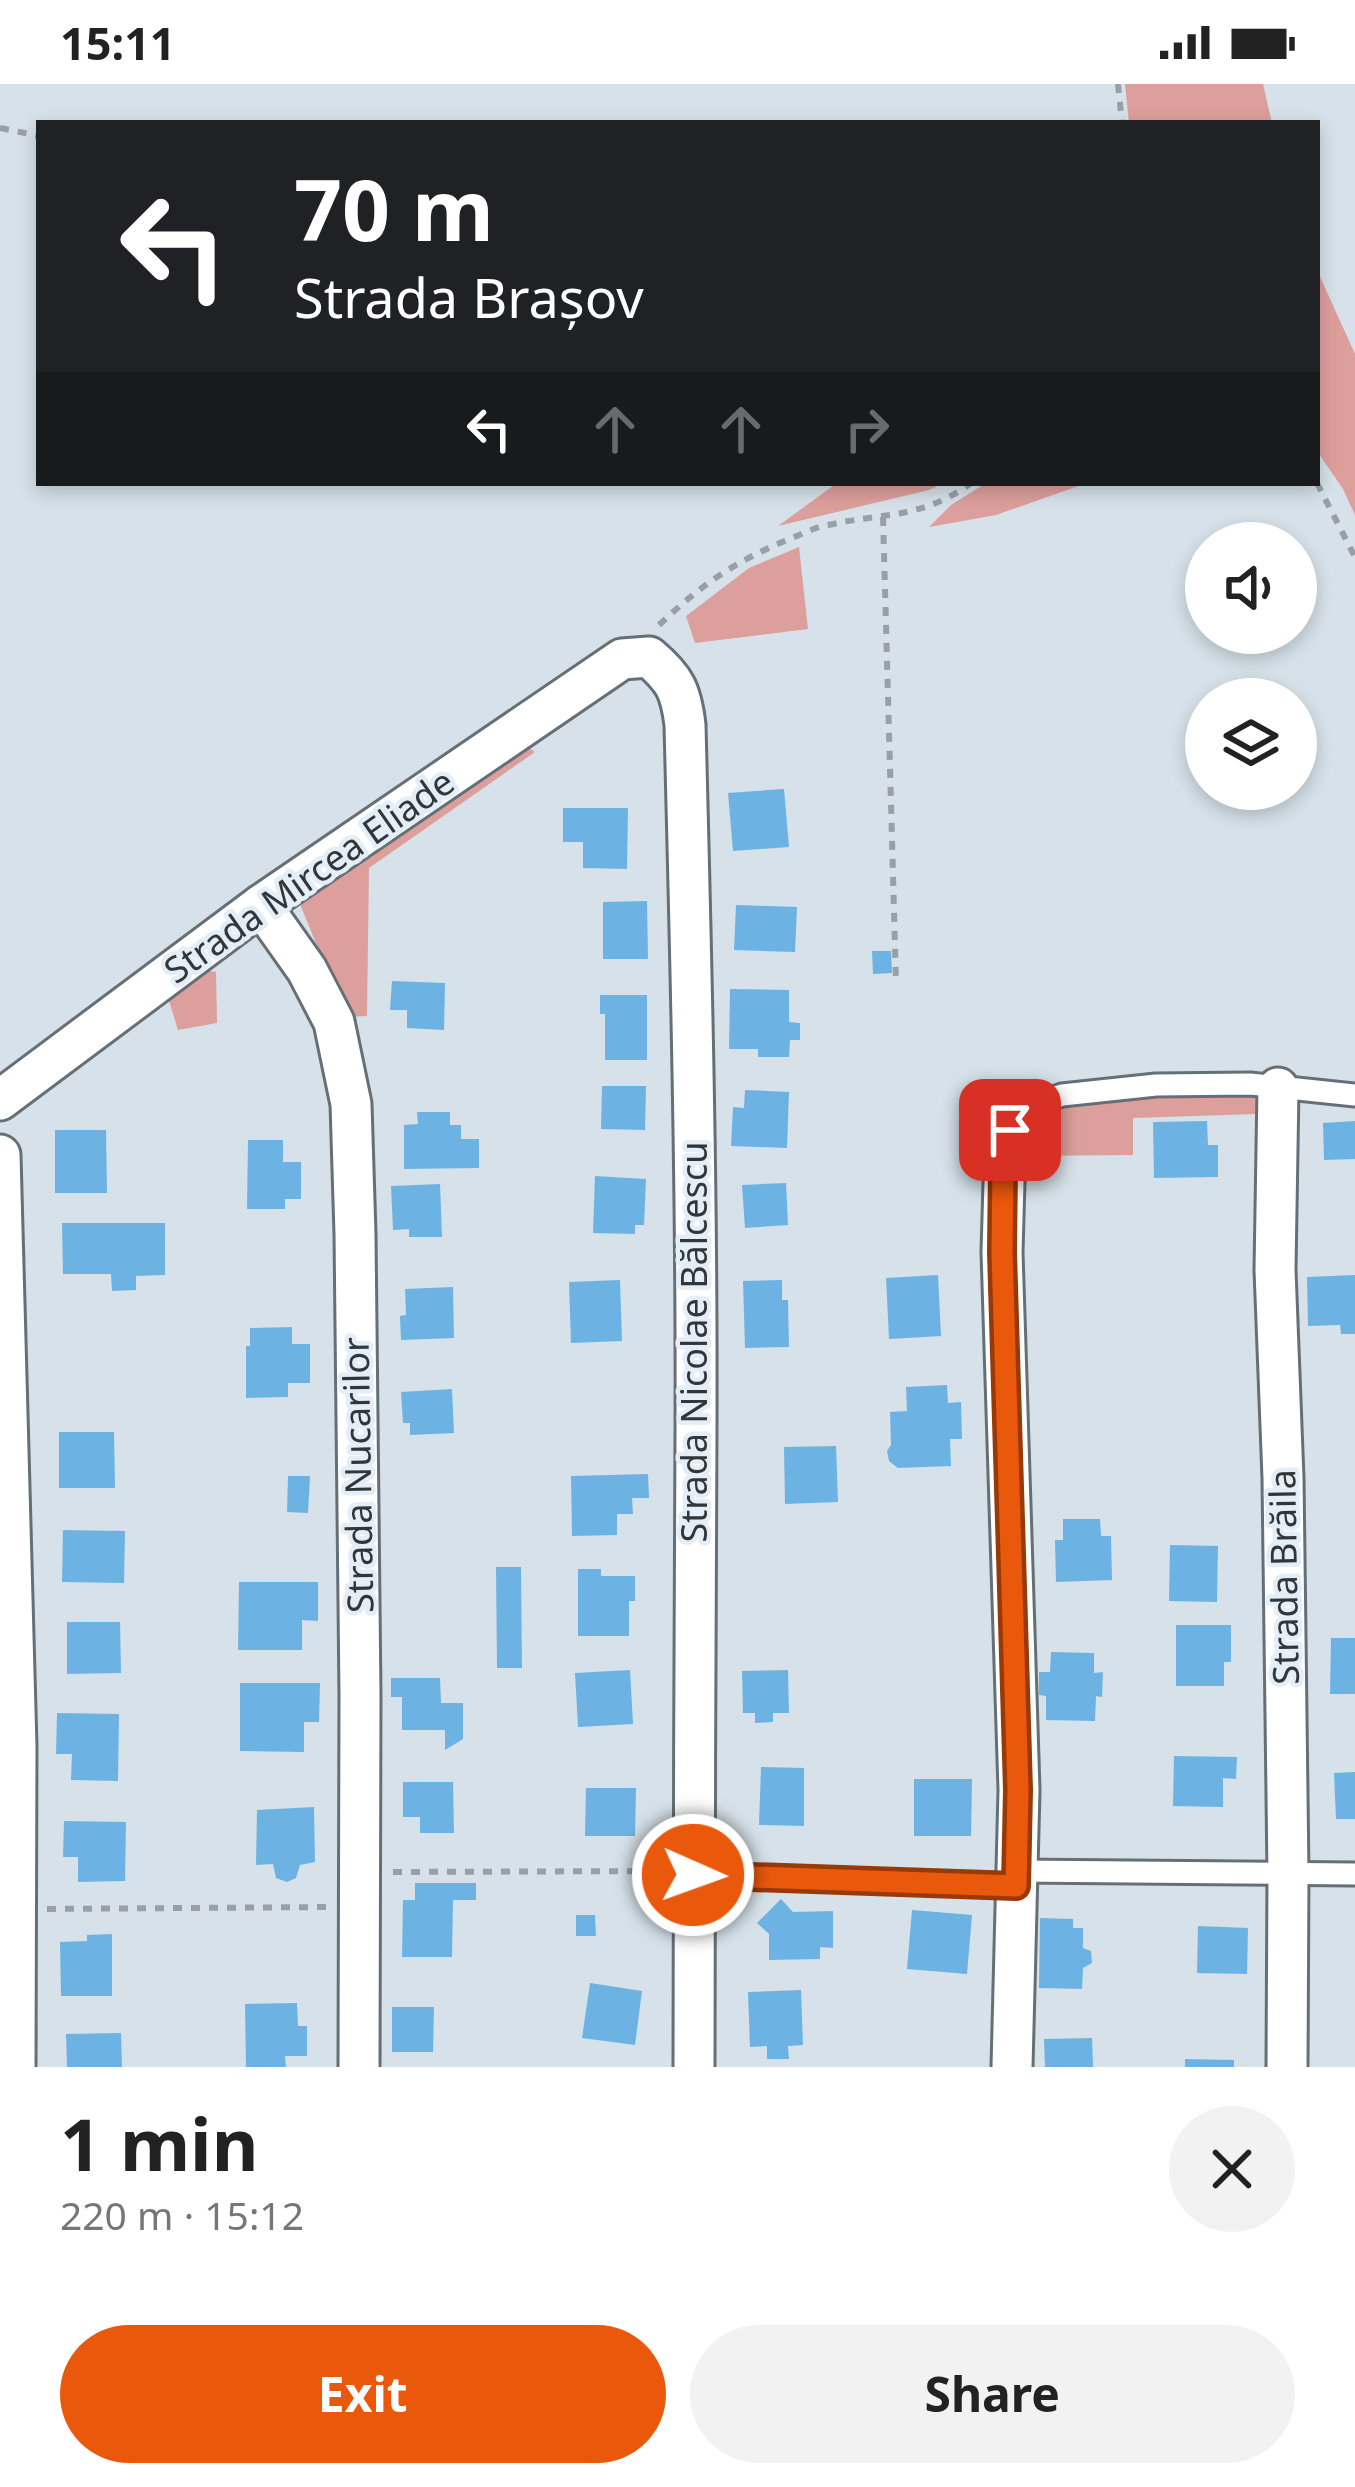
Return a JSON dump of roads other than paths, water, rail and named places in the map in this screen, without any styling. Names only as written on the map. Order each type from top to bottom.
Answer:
[{"type":"street","name":"Strada Nicolae Bălcescu","points":[[622,659],[649,657],[669,674],[682,698],[685,724],[696,1406],[694,2067]]},
{"type":"street","name":"Strada Mircea Eliade","points":[[0,1100],[261,905],[622,659]]},
{"type":"street","name":"Strada Nucarilor","points":[[261,905],[307,970],[334,1022],[351,1104],[360,1650],[359,2067]]},
{"type":"street","name":"Strada Brăila","points":[[1278,1088],[1275,1270],[1283,1478],[1287,2067]]},
{"type":"street","points":[[1012,2067],[1016,1696],[1002,1252],[1005,1148],[1020,1116]]},
{"type":"street","points":[[0,1155],[16,1726],[7,1913],[15,2067]]},
{"type":"lane","points":[[1020,1116],[1062,1095],[1200,1083],[1355,1095]]},
{"type":"lane","points":[[693,1875],[1355,1874]]}]
